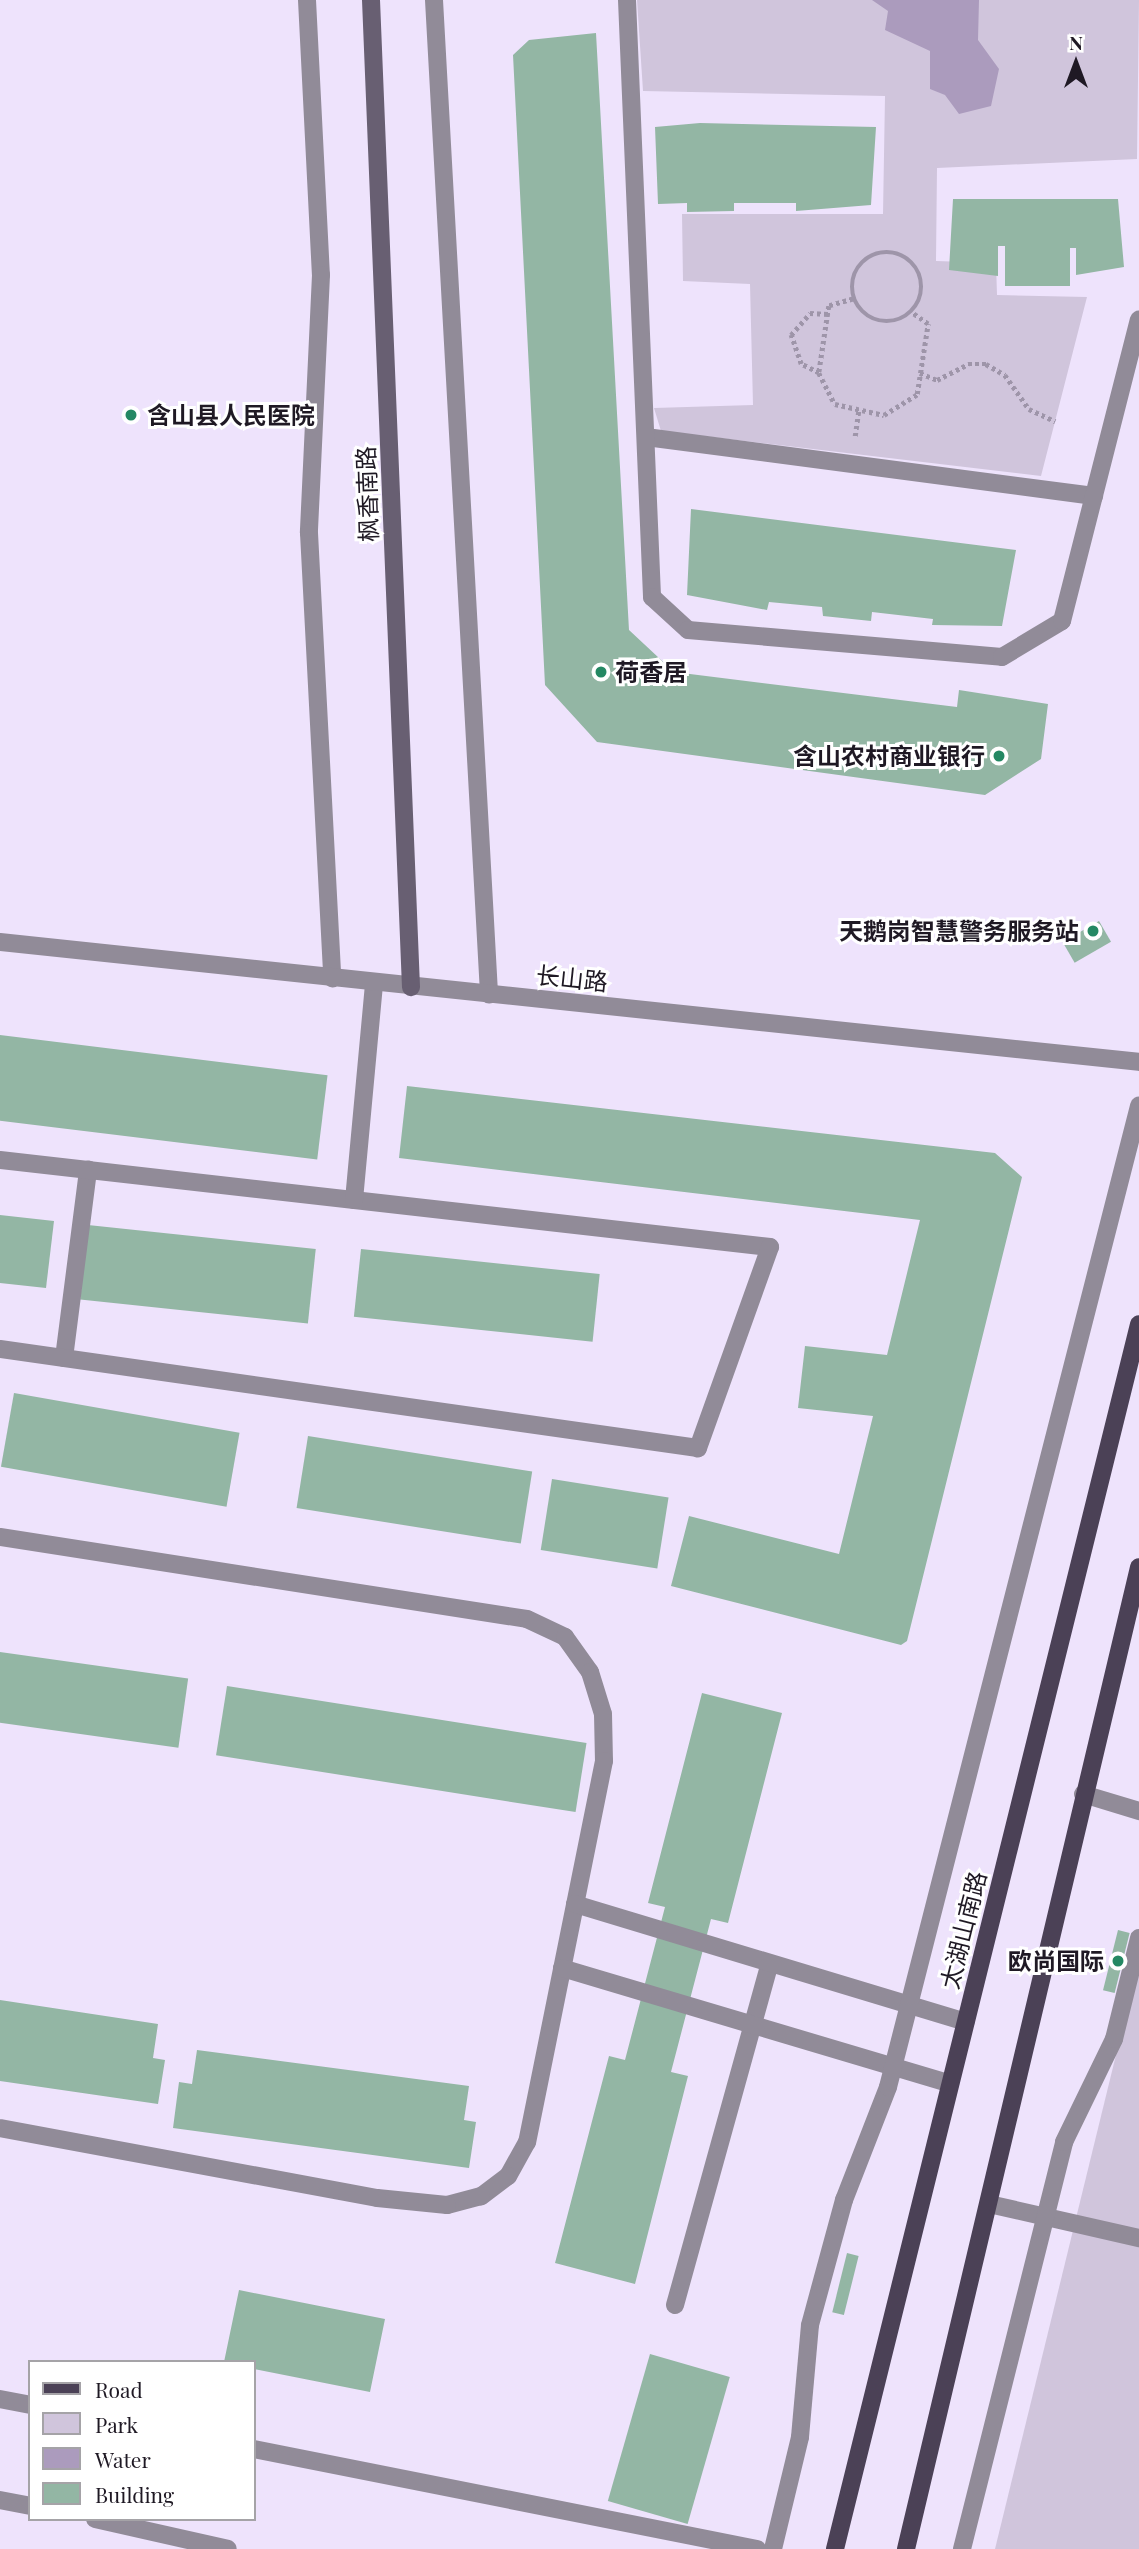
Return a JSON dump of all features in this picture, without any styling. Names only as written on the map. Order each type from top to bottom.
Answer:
[{"type":"main road","name":"枫香南路","points":[[371,0],[411,987]]},
{"type":"main road","name":"太湖山南路","points":[[835,2549],[1139,1324]]},
{"type":"main road","points":[[906,2549],[1139,1567]]},
{"type":"street","points":[[307,0],[321,275],[309,533],[332,978]]},
{"type":"street","points":[[435,0],[489,994]]},
{"type":"street","points":[[628,0],[652,597],[688,630],[1002,657],[1062,621],[1139,320]]},
{"type":"street","points":[[646,437],[1094,496]]},
{"type":"street","name":"长山路","points":[[0,942],[1139,1062]]},
{"type":"street","points":[[354,1200],[374,983]]},
{"type":"street","points":[[774,2549],[800,2437],[810,2325],[844,2200],[894,2067],[1139,1106]]},
{"type":"street","points":[[0,1160],[770,1247],[698,1448],[0,1349]]},
{"type":"street","points":[[64,1358],[88,1170]]},
{"type":"street","points":[[0,1536],[527,1619],[565,1637],[590,1672],[603,1714],[604,1761],[527,2142],[508,2176],[481,2196],[447,2205],[377,2198],[0,2128]]},
{"type":"street","points":[[1083,1794],[1139,1811]]},
{"type":"street","points":[[575,1904],[769,1965],[966,2021]]},
{"type":"street","points":[[962,2549],[1064,2142],[1114,2039],[1139,1938]]},
{"type":"street","points":[[675,2305],[769,1965]]},
{"type":"street","points":[[562,1968],[950,2084]]},
{"type":"street","points":[[989,2204],[1139,2238]]},
{"type":"street","points":[[0,2399],[28,2405]]},
{"type":"street","points":[[256,2449],[757,2549]]},
{"type":"street","points":[[0,2500],[28,2506]]},
{"type":"street","points":[[104,2521],[228,2549]]},
{"type":"path","points":[[853,299],[858,265],[877,253],[900,253],[922,279],[911,312]]},
{"type":"path","points":[[853,299],[879,321],[911,312]]},
{"type":"path","points":[[853,299],[829,306],[819,373],[835,404],[884,415],[917,394],[928,324],[911,312]]},
{"type":"path","points":[[819,373],[801,364],[791,335],[810,313],[828,314]]},
{"type":"path","points":[[920,373],[937,380],[968,364],[986,364],[1005,375],[1029,409],[1055,421]]},
{"type":"green space","points":[[637,0],[1139,0],[1137,159],[937,168],[936,261],[996,263],[997,295],[1087,297],[1041,476],[661,431],[654,408],[753,405],[750,284],[683,281],[682,214],[883,214],[885,96],[643,91]]},
{"type":"green space","points":[[1139,1961],[1139,2549],[995,2549]]},
{"type":"water","points":[[872,0],[979,0],[978,40],[999,69],[991,106],[959,114],[945,95],[930,89],[930,51],[885,30],[888,11]]},
{"type":"building","points":[[596,33],[629,630],[674,672],[957,707],[959,690],[1048,704],[1041,759],[985,795],[597,742],[545,685],[513,55],[529,40]]},
{"type":"building","points":[[700,123],[876,127],[871,205],[796,211],[796,203],[734,203],[734,211],[687,212],[687,203],[658,204],[655,127]]},
{"type":"building","points":[[953,199],[1118,199],[1124,267],[1076,275],[1076,248],[1070,248],[1070,286],[1005,286],[1005,246],[998,246],[998,276],[949,270]]},
{"type":"building","points":[[691,509],[1016,550],[1002,626],[932,625],[933,619],[872,612],[871,621],[823,616],[822,607],[769,602],[767,610],[687,595]]},
{"type":"building","name":"天鹅岗智慧警务服务站","points":[[1099,921],[1111,942],[1075,963],[1063,942]]},
{"type":"building","points":[[0,1035],[328,1075],[317,1160],[0,1121]]},
{"type":"building","points":[[407,1086],[995,1153],[1022,1177],[907,1641],[901,1645],[671,1586],[689,1516],[839,1554],[873,1416],[798,1408],[805,1346],[887,1355],[920,1220],[399,1158]]},
{"type":"building","points":[[0,1215],[54,1221],[46,1288],[0,1283]]},
{"type":"building","points":[[88,1225],[316,1249],[308,1324],[80,1300]]},
{"type":"building","points":[[361,1249],[600,1274],[593,1342],[354,1317]]},
{"type":"building","points":[[14,1393],[240,1433],[226,1507],[1,1467]]},
{"type":"building","points":[[308,1436],[532,1472],[521,1544],[297,1508]]},
{"type":"building","points":[[552,1479],[669,1497],[657,1569],[541,1550]]},
{"type":"building","points":[[0,1652],[188,1678],[178,1748],[0,1723]]},
{"type":"building","points":[[227,1686],[587,1743],[576,1812],[216,1755]]},
{"type":"building","points":[[702,1693],[782,1713],[728,1923],[711,1919],[671,2072],[688,2076],[635,2284],[555,2263],[609,2056],[625,2060],[665,1907],[648,1903]]},
{"type":"building","points":[[1118,1930],[1130,1933],[1115,1993],[1103,1990]]},
{"type":"building","points":[[0,2000],[158,2024],[153,2058],[165,2060],[158,2104],[0,2081]]},
{"type":"building","points":[[197,2050],[469,2086],[464,2120],[476,2122],[469,2168],[173,2128],[179,2082],[192,2084]]},
{"type":"building","points":[[847,2253],[859,2256],[844,2315],[832,2312]]},
{"type":"building","points":[[239,2290],[385,2319],[370,2392],[256,2369],[256,2360],[224,2360]]},
{"type":"building","points":[[650,2354],[730,2377],[688,2524],[608,2501]]},
{"type":"place","name":"含山县人民医院","points":[[131,415]]},
{"type":"place","name":"荷香居","points":[[601,672]]},
{"type":"place","name":"含山农村商业银行","points":[[999,756]]},
{"type":"place","name":"天鹅岗智慧警务服务站","points":[[1093,931]]},
{"type":"place","name":"欧尚国际","points":[[1118,1961]]}]
